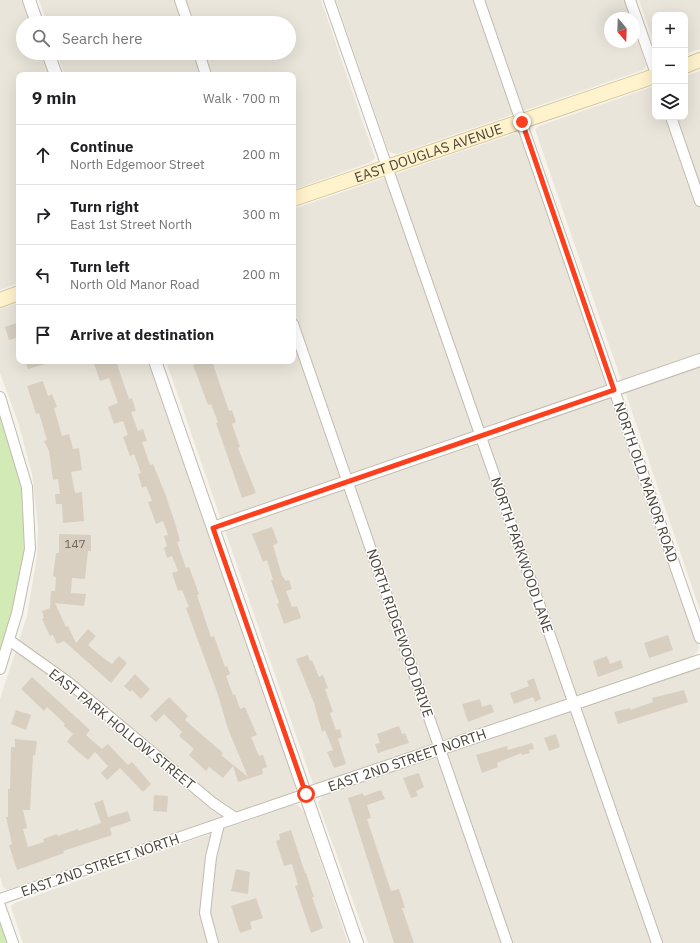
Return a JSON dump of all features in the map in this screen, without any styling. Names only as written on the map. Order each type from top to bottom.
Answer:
[{"type":"main road","points":[[688,65],[700,60]]},
{"type":"main road","name":"EAST DOUGLAS AVENUE","points":[[296,198],[652,77]]},
{"type":"main road","points":[[0,300],[16,294]]},
{"type":"street","points":[[29,0],[35,16]]},
{"type":"street","points":[[180,0],[186,16]]},
{"type":"street","name":"NORTH PARKWOOD LANE","points":[[329,0],[657,943]]},
{"type":"street","name":"NORTH OLD MANOR ROAD","points":[[479,0],[700,638]]},
{"type":"street","points":[[630,0],[652,62]]},
{"type":"street","points":[[51,60],[55,72]]},
{"type":"street","points":[[201,60],[205,72]]},
{"type":"street","points":[[672,120],[700,201]]},
{"type":"street","name":"NORTH RIDGEWOOD DRIVE","points":[[296,333],[507,943]]},
{"type":"street","points":[[213,528],[700,360]]},
{"type":"street","points":[[156,364],[358,943]]},
{"type":"street","points":[[0,396],[27,487],[30,549],[17,613],[0,669]]},
{"type":"street","name":"EAST PARK HOLLOW STREET","points":[[9,640],[68,682],[213,803],[235,818]]},
{"type":"street","name":"EAST 2ND STREET NORTH","points":[[0,899],[700,661]]},
{"type":"street","points":[[213,943],[205,914],[211,857],[219,824]]},
{"type":"street","points":[[0,906],[13,943]]},
{"type":"shaded area","points":[[0,0],[22,0],[28,16],[16,16],[16,60],[43,60],[47,72],[16,72],[16,284],[0,290]]},
{"type":"shaded area","points":[[39,0],[321,0],[375,158],[371,162],[296,189],[296,72],[64,72],[60,60],[296,60],[296,16],[45,16]]},
{"type":"shaded area","points":[[336,0],[624,0],[629,12],[604,12],[604,48],[640,48],[640,46],[646,66],[643,70],[397,154],[388,150]]},
{"type":"shaded area","points":[[639,0],[700,0],[700,49],[688,53],[688,12],[652,12],[652,37]]},
{"type":"shaded area","points":[[700,71],[700,610],[535,129],[539,126],[652,87],[652,120],[688,120],[688,75]]},
{"type":"shaded area","points":[[513,134],[518,135],[522,140],[699,647],[698,651],[692,657],[322,785],[313,784],[167,364],[296,364],[296,208]]},
{"type":"shaded area","points":[[16,304],[16,364],[149,364],[297,786],[293,795],[7,890],[3,887],[0,877],[0,699],[27,616],[37,556],[38,528],[32,474],[18,422],[0,373],[0,309]]},
{"type":"shaded area","points":[[700,666],[700,943],[368,943],[318,803],[322,796]]},
{"type":"shaded area","points":[[292,805],[298,805],[304,812],[348,943],[23,943],[11,906],[15,903]]},
{"type":"green space","points":[[0,412],[20,475],[24,497],[25,537],[16,597],[0,655]]},
{"type":"green space","points":[[0,919],[8,943],[0,943]]},
{"type":"building","points":[[16,323],[16,338],[9,340],[5,327]]},
{"type":"building","points":[[26,364],[46,364],[28,369]]},
{"type":"building","points":[[94,364],[117,364],[129,399],[132,398],[136,411],[131,412],[138,431],[143,429],[147,441],[142,442],[150,465],[153,464],[166,496],[180,541],[177,542],[186,568],[189,567],[199,594],[197,595],[211,637],[214,636],[225,667],[227,666],[230,674],[226,676],[233,695],[235,694],[240,709],[245,707],[257,735],[251,737],[259,756],[263,755],[267,767],[262,769],[263,774],[238,782],[233,766],[223,778],[209,767],[206,771],[189,755],[194,749],[179,736],[182,732],[164,714],[156,722],[150,716],[169,697],[188,716],[185,720],[223,753],[221,755],[248,777],[228,729],[218,695],[186,608],[189,607],[182,590],[178,591],[172,573],[178,571],[172,556],[167,558],[164,548],[167,546],[164,536],[168,535],[163,521],[156,524],[148,502],[152,501],[146,486],[142,488],[138,474],[141,473],[134,454],[130,456],[123,437],[128,435],[123,421],[114,424],[108,407],[118,403],[109,378],[100,381]]},
{"type":"building","points":[[213,364],[229,411],[232,410],[236,422],[232,424],[240,447],[238,448],[256,493],[242,498],[216,423],[218,422],[211,404],[208,405],[193,365]]},
{"type":"building","points":[[43,381],[48,396],[52,394],[57,407],[54,408],[62,436],[69,434],[73,449],[79,448],[82,470],[71,472],[75,493],[82,492],[84,521],[63,523],[62,504],[56,504],[55,494],[60,494],[58,479],[53,480],[49,451],[44,441],[47,440],[39,413],[36,414],[27,386]]},
{"type":"building","points":[[272,527],[278,543],[273,545],[282,576],[286,581],[289,580],[292,589],[286,591],[292,607],[297,606],[301,618],[284,624],[277,604],[279,603],[271,580],[273,580],[267,560],[263,562],[252,534]]},
{"type":"building","points":[[59,534],[91,535],[91,551],[88,551],[85,579],[72,578],[71,593],[86,594],[84,606],[55,603],[66,627],[68,626],[76,643],[88,629],[96,636],[88,645],[112,664],[119,656],[127,663],[111,683],[64,641],[57,644],[53,635],[50,636],[42,619],[44,618],[42,611],[50,608],[51,591],[55,591],[56,577],[53,576],[56,553],[59,553]]},
{"type":"building","points":[[668,635],[673,650],[649,658],[644,643]]},
{"type":"building","points":[[308,655],[310,661],[312,660],[319,677],[323,675],[328,688],[325,689],[333,712],[330,713],[336,730],[340,729],[342,737],[338,739],[346,764],[334,768],[327,752],[333,750],[325,730],[322,732],[314,703],[296,659]]},
{"type":"building","points":[[607,656],[610,664],[621,660],[623,668],[598,677],[593,661]]},
{"type":"building","points":[[135,674],[150,689],[141,699],[132,690],[130,692],[124,686]]},
{"type":"building","points":[[32,677],[90,730],[86,735],[102,749],[108,744],[128,765],[132,762],[151,784],[143,792],[120,768],[107,780],[101,773],[108,766],[95,752],[88,760],[67,742],[73,734],[64,726],[65,724],[47,707],[44,711],[21,689]]},
{"type":"building","points":[[534,678],[541,699],[535,702],[533,697],[514,704],[510,693],[529,686],[527,681]]},
{"type":"building","points":[[684,690],[688,702],[618,724],[614,712],[630,708],[630,710],[653,702],[652,698]]},
{"type":"building","points":[[480,699],[482,707],[491,704],[494,712],[468,722],[462,704]]},
{"type":"building","points":[[16,710],[31,715],[26,730],[11,724]]},
{"type":"building","points":[[399,726],[402,734],[405,733],[409,743],[378,753],[375,744],[380,743],[377,734]]},
{"type":"building","points":[[556,734],[560,747],[549,751],[544,738]]},
{"type":"building","points":[[15,739],[37,741],[35,756],[33,755],[30,810],[23,810],[27,828],[23,829],[28,847],[44,842],[43,839],[57,834],[58,836],[78,829],[78,831],[101,823],[94,803],[103,800],[108,817],[128,811],[131,821],[110,828],[112,835],[63,851],[64,853],[17,870],[9,845],[12,844],[6,817],[8,817],[8,789],[10,789],[11,747],[15,747]]},
{"type":"building","points":[[532,743],[534,749],[529,750],[530,753],[522,755],[521,753],[497,763],[498,767],[482,773],[476,755],[507,746],[508,750]]},
{"type":"building","points":[[419,773],[424,787],[416,791],[418,796],[411,798],[403,778]]},
{"type":"building","points":[[381,790],[385,799],[367,805],[371,818],[367,819],[391,891],[399,889],[405,908],[402,908],[414,943],[394,943],[348,798],[363,793],[364,796]]},
{"type":"building","points":[[154,795],[168,796],[167,812],[153,811]]},
{"type":"building","points":[[291,830],[323,928],[311,933],[295,886],[298,885],[292,864],[284,866],[276,841],[280,839],[279,834]]},
{"type":"building","points":[[236,869],[250,872],[248,894],[231,891]]},
{"type":"building","points":[[256,898],[263,918],[250,922],[252,929],[240,933],[231,906]]},
{"type":"route","points":[[306,794],[213,528],[614,390],[522,122]]}]
